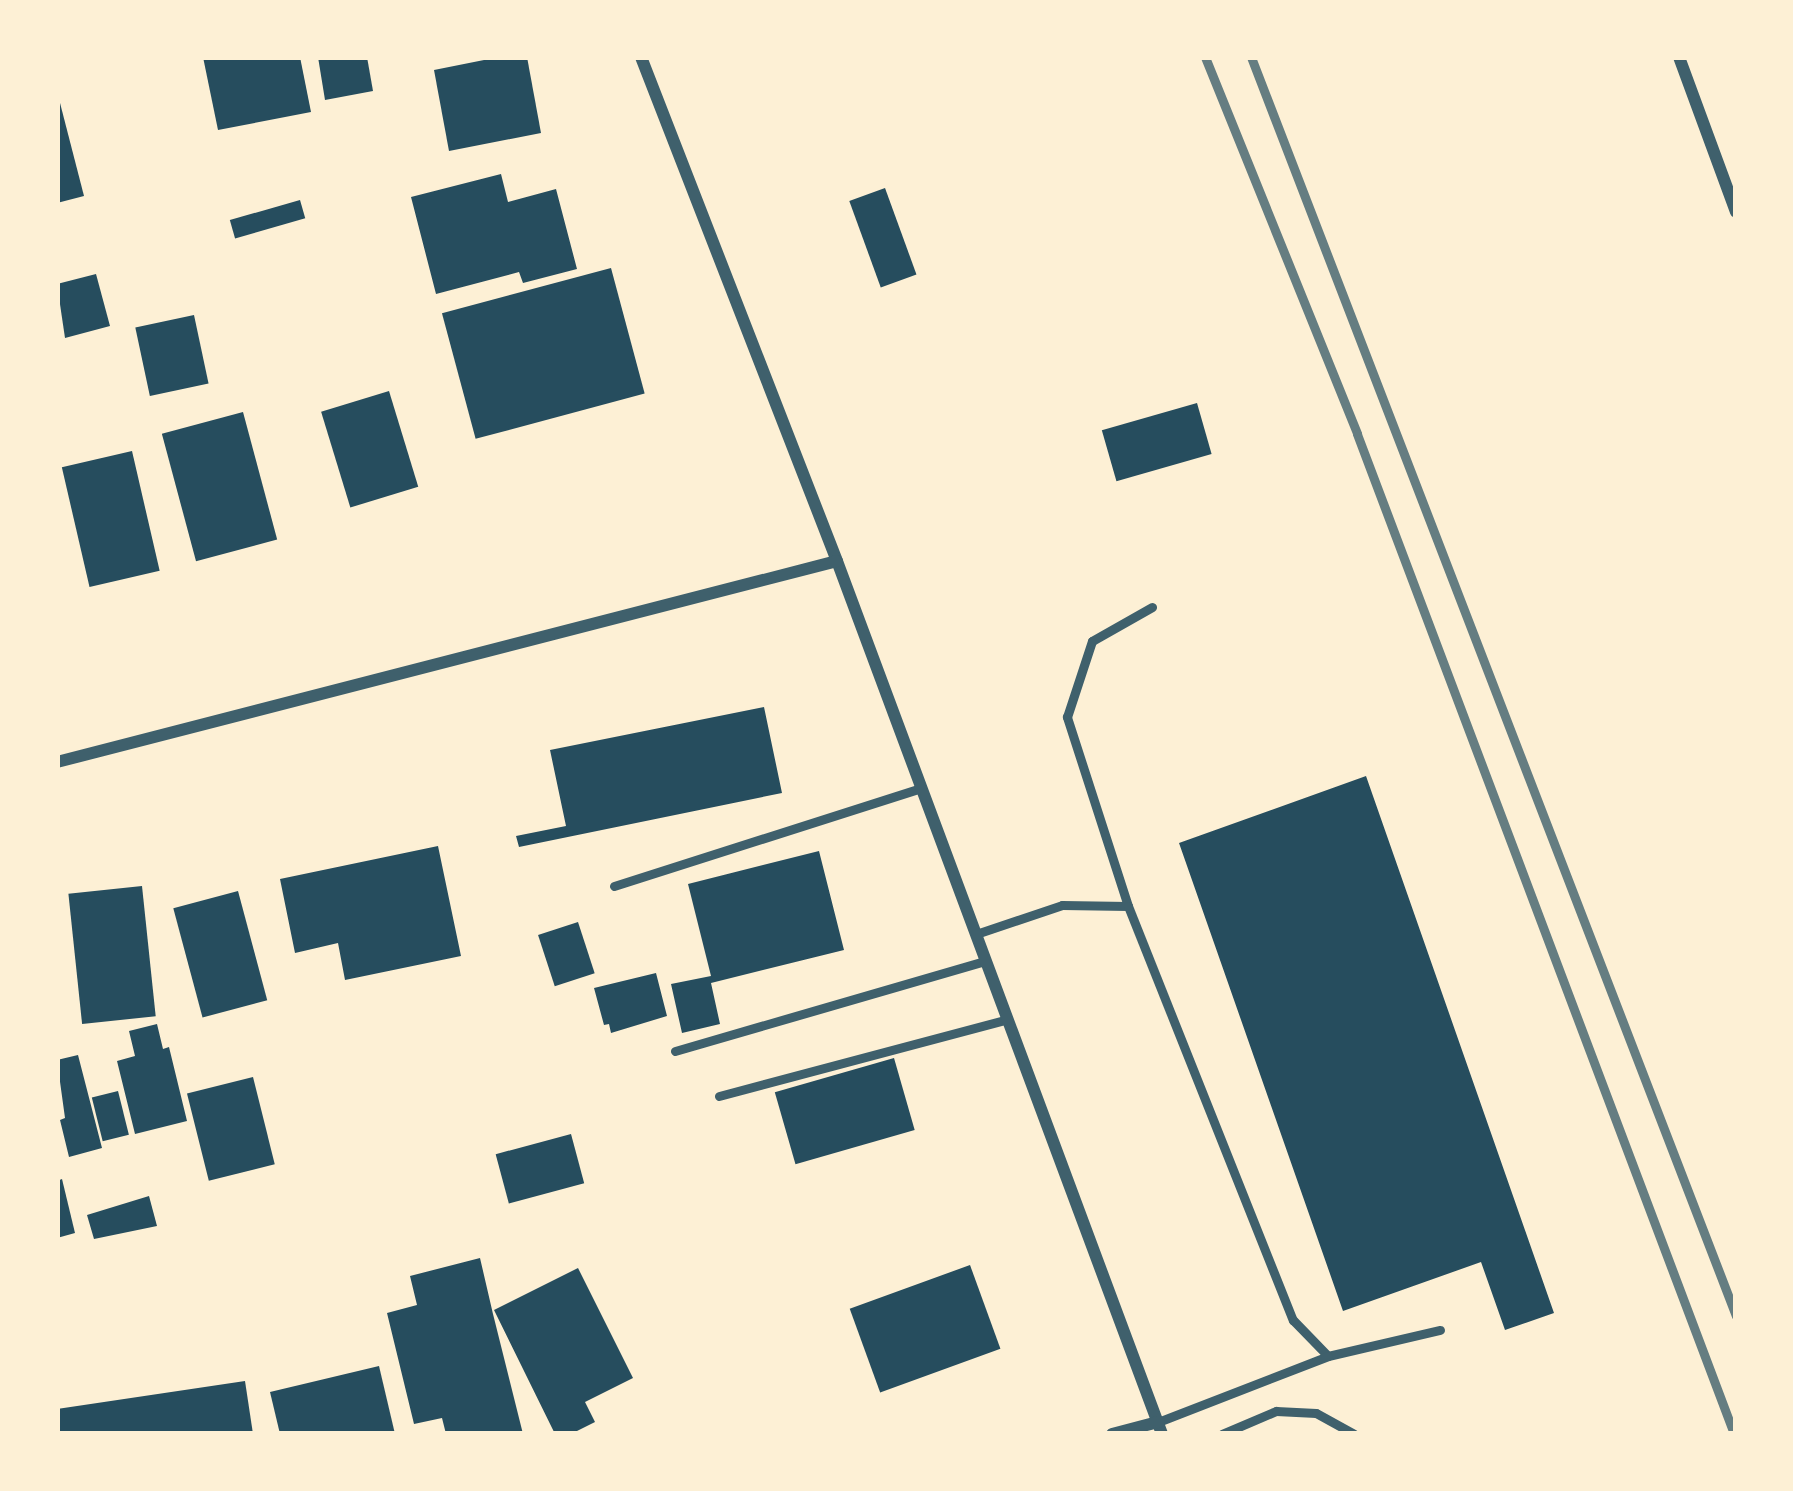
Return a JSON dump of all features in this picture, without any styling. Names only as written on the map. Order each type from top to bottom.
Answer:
[{"type":"street","points":[[641,57],[838,561],[1160,1428],[1112,1434]]},
{"type":"street","points":[[1679,57],[1736,212]]},
{"type":"street","points":[[57,762],[838,561]]},
{"type":"lane","points":[[1152,607],[1092,641],[1067,717],[1128,906],[1292,1320],[1328,1356]]},
{"type":"lane","points":[[614,886],[921,788]]},
{"type":"lane","points":[[976,934],[1062,905],[1128,906]]},
{"type":"lane","points":[[675,1051],[985,961]]},
{"type":"lane","points":[[719,1096],[1007,1018]]},
{"type":"lane","points":[[1160,1428],[1328,1356],[1440,1330]]},
{"type":"lane","points":[[1222,1434],[1276,1411],[1316,1413],[1354,1434]]},
{"type":"building","points":[[203,57],[300,57],[311,112],[218,130]]},
{"type":"building","points":[[318,57],[367,57],[373,91],[325,100]]},
{"type":"building","points":[[499,57],[527,57],[541,133],[449,151],[434,70]]},
{"type":"building","points":[[57,100],[84,196],[57,203]]},
{"type":"building","points":[[501,174],[508,202],[556,189],[577,269],[523,283],[519,272],[436,294],[411,197]]},
{"type":"building","points":[[885,188],[916,274],[881,287],[849,201]]},
{"type":"building","points":[[300,200],[305,218],[235,238],[230,220]]},
{"type":"building","points":[[611,268],[645,394],[476,439],[442,313]]},
{"type":"building","points":[[96,274],[110,326],[65,338],[57,284]]},
{"type":"building","points":[[194,315],[209,383],[150,396],[135,327]]},
{"type":"building","points":[[389,391],[418,487],[350,507],[321,412]]},
{"type":"building","points":[[1197,403],[1212,454],[1116,481],[1102,430]]},
{"type":"building","points":[[243,412],[277,540],[196,561],[162,434]]},
{"type":"building","points":[[132,451],[160,571],[90,587],[62,467]]},
{"type":"building","points":[[764,707],[782,793],[519,847],[516,836],[566,826],[550,750]]},
{"type":"building","points":[[1366,776],[1554,1313],[1505,1330],[1481,1262],[1343,1311],[1179,843]]},
{"type":"building","points":[[438,846],[461,956],[345,980],[338,943],[295,953],[280,879]]},
{"type":"building","points":[[819,851],[844,950],[711,983],[720,1024],[682,1033],[671,984],[711,976],[688,884]]},
{"type":"building","points":[[142,886],[156,1016],[82,1024],[68,894]]},
{"type":"building","points":[[238,891],[267,1000],[203,1017],[173,908]]},
{"type":"building","points":[[578,922],[595,973],[555,986],[538,935]]},
{"type":"building","points":[[656,973],[667,1016],[611,1033],[609,1024],[604,1025],[594,988]]},
{"type":"building","points":[[157,1024],[163,1049],[169,1047],[187,1121],[135,1134],[117,1061],[135,1056],[129,1031]]},
{"type":"building","points":[[78,1055],[102,1148],[69,1157],[60,1120],[65,1118],[57,1060]]},
{"type":"building","points":[[894,1058],[915,1130],[795,1164],[775,1092]]},
{"type":"building","points":[[253,1077],[275,1164],[209,1181],[187,1093]]},
{"type":"building","points":[[118,1091],[129,1135],[103,1141],[92,1098]]},
{"type":"building","points":[[571,1134],[584,1183],[509,1203],[496,1154]]},
{"type":"building","points":[[62,1179],[75,1233],[57,1238],[57,1181]]},
{"type":"building","points":[[149,1196],[157,1226],[94,1239],[87,1215]]},
{"type":"building","points":[[480,1258],[523,1434],[446,1434],[442,1418],[414,1424],[387,1313],[417,1305],[410,1276]]},
{"type":"building","points":[[970,1265],[1000,1349],[880,1392],[850,1309]]},
{"type":"building","points":[[578,1268],[633,1378],[585,1402],[595,1422],[571,1434],[555,1434],[494,1310]]},
{"type":"building","points":[[379,1366],[395,1434],[280,1434],[270,1392]]},
{"type":"building","points":[[245,1381],[253,1434],[57,1434],[57,1409]]},
{"type":"railway","points":[[1205,57],[1357,434],[1734,1434]]},
{"type":"railway","points":[[1251,57],[1736,1316]]}]
